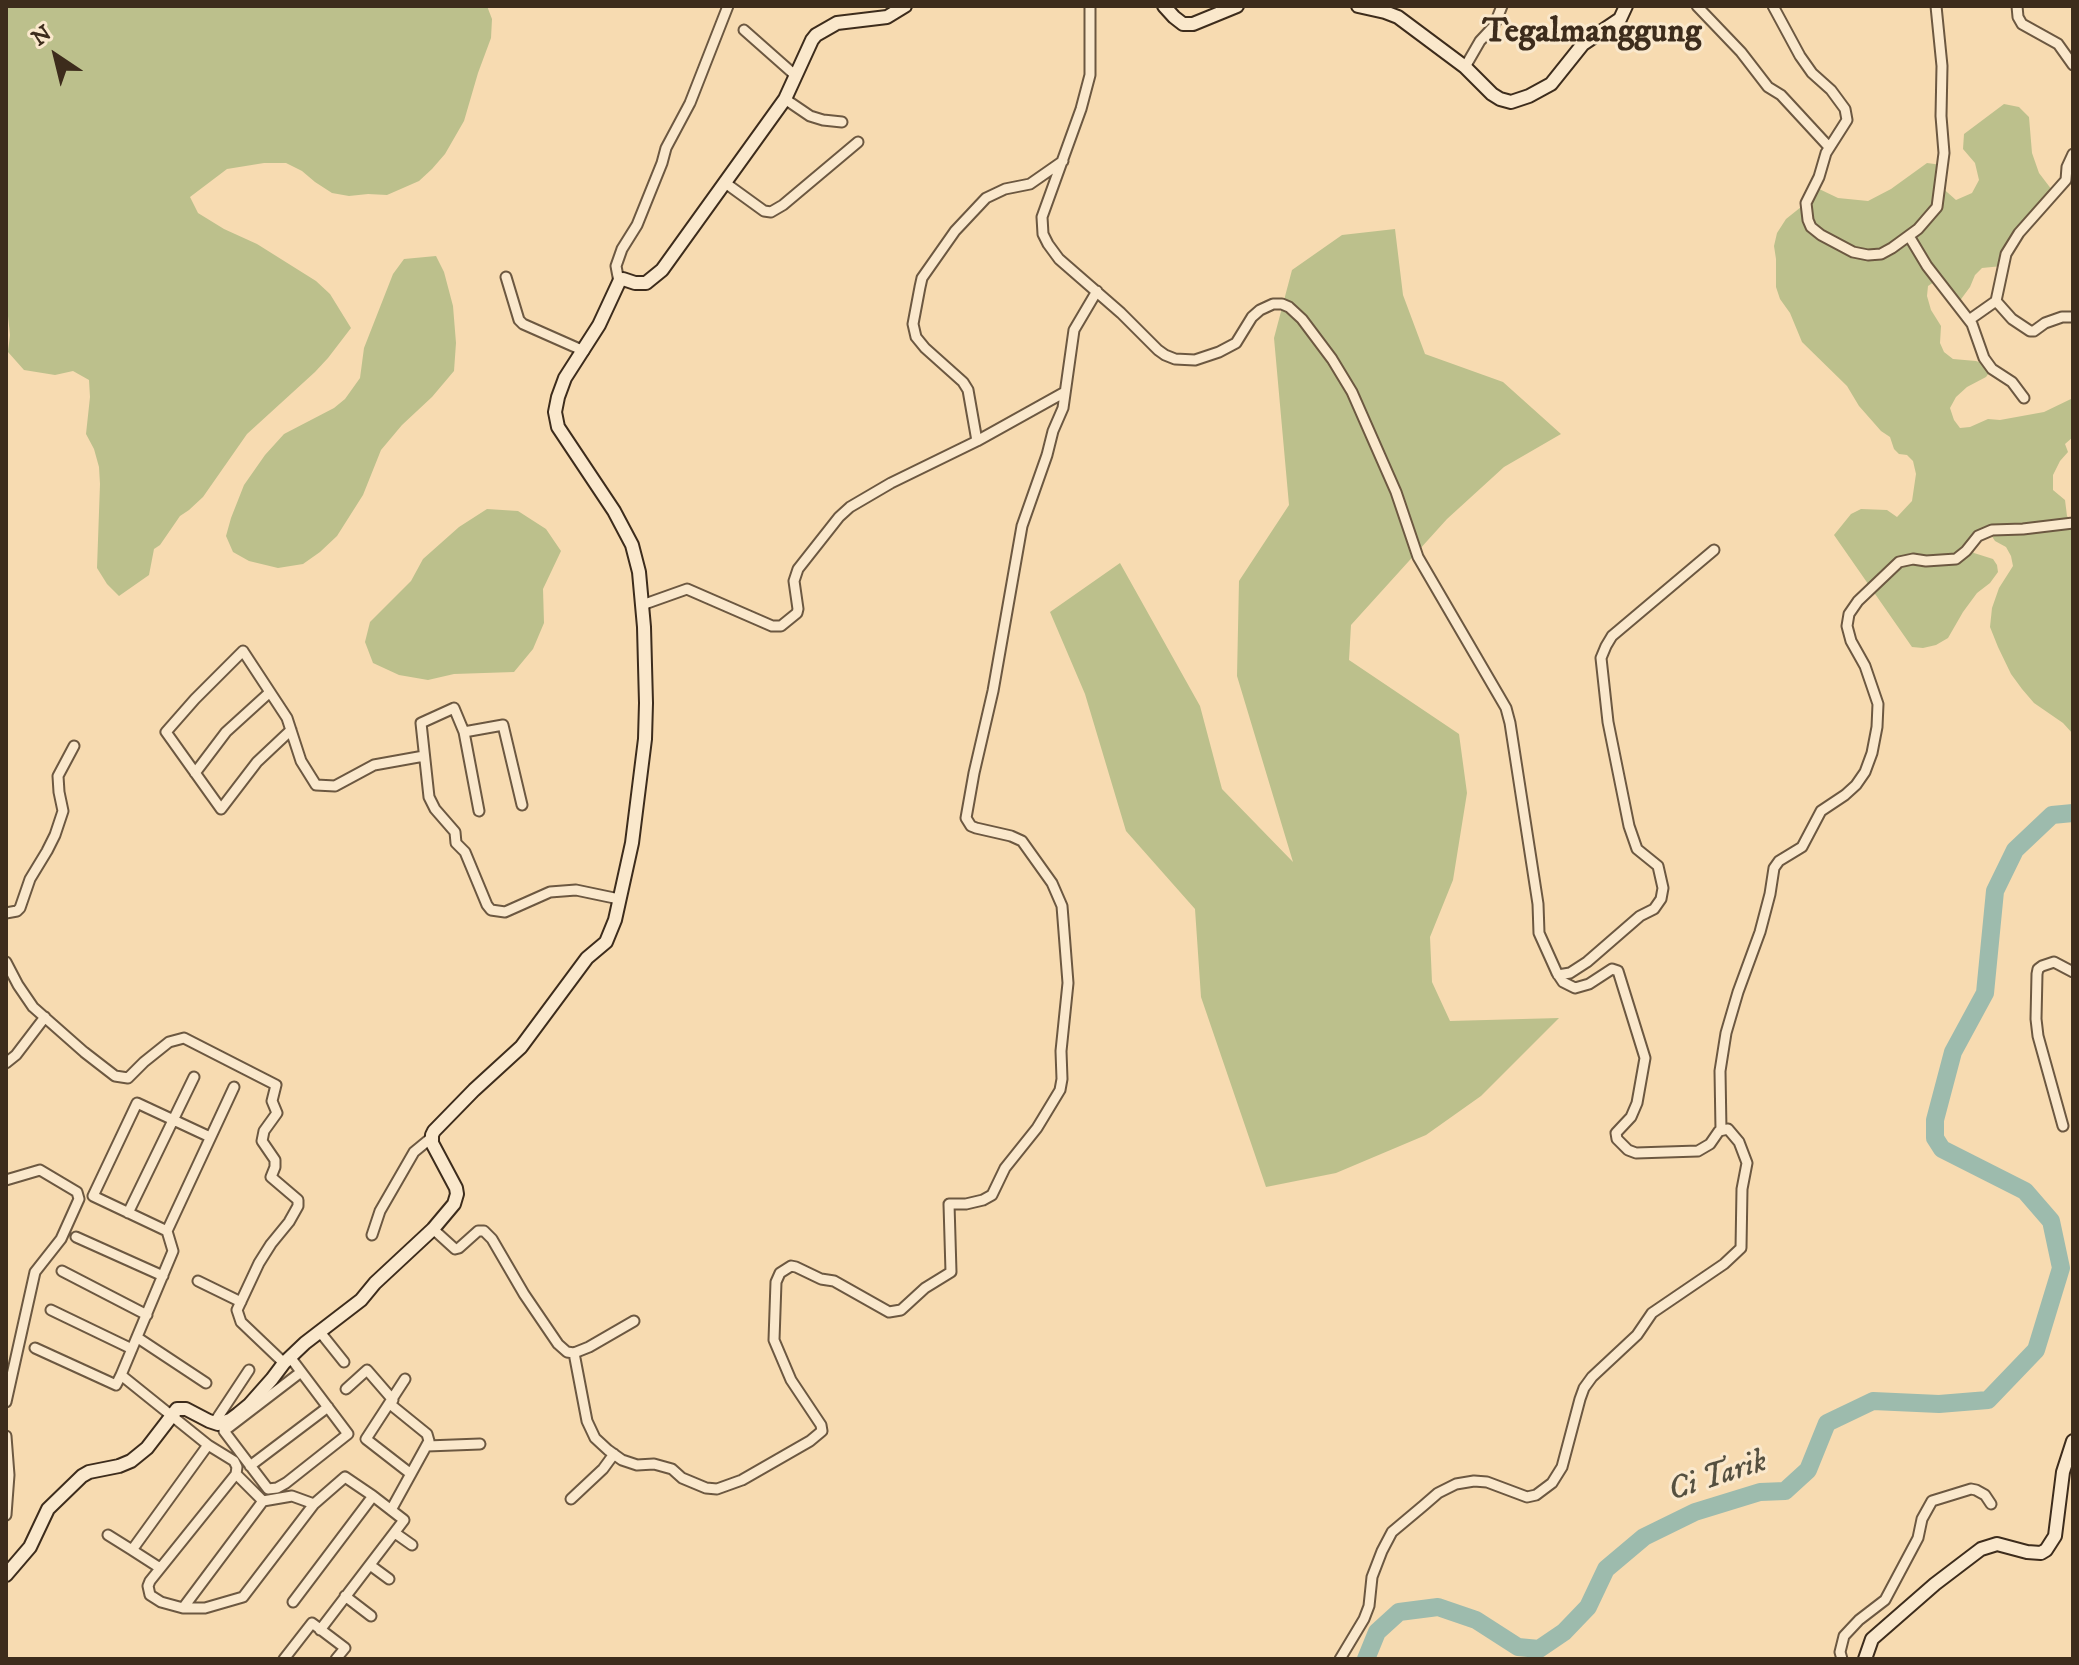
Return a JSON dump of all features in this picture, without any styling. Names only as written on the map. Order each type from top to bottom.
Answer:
[{"type":"street","points":[[372,1235],[380,1211],[414,1152],[521,1047],[587,958],[606,942],[615,920],[629,864],[645,739],[646,674],[639,572],[632,545],[614,511],[562,435],[555,420],[556,404],[561,388],[599,325],[619,282],[616,266],[622,249],[637,225],[666,148],[690,103],[728,6]]},
{"type":"street","points":[[619,282],[623,279],[640,284],[654,279],[669,261],[785,99],[812,40],[837,23],[887,17],[905,6]]},
{"type":"street","points":[[1090,6],[1090,75],[1042,217],[1043,234],[1059,259],[1158,350],[1175,359],[1195,360],[1236,343],[1252,317],[1273,304],[1282,304],[1296,313],[1332,359],[1359,406],[1396,492],[1418,557],[1506,708],[1528,832],[1539,933],[1558,975],[1566,985],[1579,988],[1612,969],[1618,971],[1645,1058],[1637,1103],[1631,1117],[1616,1135],[1621,1145],[1636,1153],[1698,1151],[1710,1144],[1721,1130],[1720,1071],[1726,1033],[1760,932],[1774,868],[1779,861],[1802,847],[1821,811],[1845,795],[1865,772],[1877,727],[1878,704],[1847,626],[1849,614],[1858,601],[1899,562],[1956,559],[1978,536],[1992,530],[2073,523]]},
{"type":"street","points":[[1164,6],[1183,24],[1193,24],[1216,11],[1237,6]]},
{"type":"street","points":[[1358,6],[1398,17],[1465,67],[1500,99],[1511,102],[1551,84],[1583,44],[1620,19],[1626,6]]},
{"type":"street","points":[[1465,67],[1480,41],[1494,26],[1502,6]]},
{"type":"street","points":[[1697,6],[1741,52],[1768,87],[1781,95],[1829,147]]},
{"type":"street","points":[[1773,6],[1800,56],[1845,109],[1847,120],[1829,147],[1806,203],[1808,220],[1821,235],[1853,252],[1868,255],[1881,254],[1909,236],[1937,207],[1944,153],[1942,66],[1936,6]]},
{"type":"street","points":[[2017,6],[2022,24],[2054,41],[2073,65]]},
{"type":"street","points":[[744,30],[796,76]]},
{"type":"street","points":[[785,99],[810,116],[842,122]]},
{"type":"street","points":[[724,182],[764,211],[771,212],[858,142]]},
{"type":"street","points":[[1969,320],[1996,301],[2002,266],[2012,243],[2066,180],[2067,167],[2073,154]]},
{"type":"street","points":[[977,441],[968,390],[916,337],[913,324],[922,278],[955,231],[986,198],[1005,189],[1030,184],[1063,161]]},
{"type":"street","points":[[1909,236],[1927,266],[1969,320],[1984,358],[1992,369],[2012,382],[2024,398]]},
{"type":"street","points":[[506,277],[519,320],[523,324],[584,351]]},
{"type":"street","points":[[574,1353],[587,1421],[595,1438],[614,1454],[637,1465],[654,1464],[672,1469],[695,1484],[717,1489],[742,1480],[822,1431],[791,1380],[774,1340],[778,1277],[791,1266],[796,1267],[810,1275],[834,1281],[889,1312],[901,1310],[925,1288],[951,1272],[949,1204],[966,1204],[992,1195],[1005,1168],[1037,1128],[1060,1090],[1068,983],[1062,906],[1052,883],[1022,841],[971,826],[966,818],[993,691],[1022,526],[1063,408],[1074,330],[1097,291]]},
{"type":"street","points":[[1996,301],[2012,319],[2030,331],[2062,317],[2073,317]]},
{"type":"street","points":[[642,605],[687,589],[772,626],[781,626],[797,613],[794,581],[798,569],[845,512],[891,483],[977,441],[1065,392]]},
{"type":"street","points":[[1558,975],[1570,973],[1587,962],[1640,916],[1654,909],[1661,899],[1663,888],[1658,866],[1637,849],[1629,826],[1608,722],[1601,658],[1612,636],[1714,550]]},
{"type":"street","points":[[291,730],[257,762],[221,809],[166,732],[243,651],[287,718],[291,730],[301,761],[316,785],[335,786],[374,765],[424,756]]},
{"type":"street","points":[[195,773],[226,732],[270,692]]},
{"type":"street","points":[[479,811],[464,732],[454,708],[421,723],[429,797],[455,832],[456,843],[465,852],[491,910],[512,910],[556,891],[576,890],[619,899]]},
{"type":"street","points":[[464,732],[503,725],[522,805]]},
{"type":"street","points":[[6,913],[20,908],[30,879],[55,835],[63,811],[58,776],[74,746]]},
{"type":"street","points":[[6,962],[33,1007],[115,1076],[128,1078],[169,1042],[184,1038],[276,1085],[272,1101],[277,1113],[264,1131],[262,1141],[275,1160],[271,1177],[298,1200],[298,1206],[259,1263],[237,1310],[241,1322],[301,1372],[348,1434],[286,1483],[268,1489],[224,1431],[301,1372]]},
{"type":"street","points":[[2063,1126],[2036,1026],[2037,974],[2042,966],[2054,962],[2073,972]]},
{"type":"street","points":[[6,1063],[16,1055],[45,1017]]},
{"type":"street","points":[[128,1213],[194,1077]]},
{"type":"street","points":[[35,1348],[116,1385],[173,1251],[167,1231],[234,1087]]},
{"type":"street","points":[[167,1231],[93,1196],[137,1103],[210,1137]]},
{"type":"street","points":[[1340,1659],[1364,1619],[1369,1606],[1372,1577],[1392,1532],[1438,1493],[1456,1484],[1487,1482],[1527,1497],[1536,1495],[1552,1483],[1562,1467],[1580,1399],[1592,1377],[1637,1335],[1652,1313],[1724,1264],[1741,1248],[1746,1155],[1733,1133],[1728,1129],[1721,1130]]},
{"type":"street","points":[[6,1575],[30,1547],[48,1509],[71,1486],[89,1472],[119,1466],[139,1456],[177,1409],[186,1409],[218,1424],[230,1420],[249,1405],[287,1360],[361,1300],[433,1229],[454,1204],[457,1194],[431,1138]]},
{"type":"street","points":[[6,1180],[40,1170],[77,1192],[79,1199],[61,1239],[35,1272],[6,1402]]},
{"type":"street","points":[[433,1229],[455,1249],[478,1231],[484,1231],[562,1349],[574,1353],[634,1321]]},
{"type":"street","points":[[76,1237],[163,1276]]},
{"type":"street","points":[[62,1271],[147,1315]]},
{"type":"street","points":[[198,1281],[241,1302]]},
{"type":"street","points":[[51,1310],[132,1349]]},
{"type":"street","points":[[320,1332],[344,1362]]},
{"type":"street","points":[[138,1338],[206,1383]]},
{"type":"street","points":[[214,1423],[249,1370]]},
{"type":"street","points":[[346,1389],[367,1370],[392,1402],[427,1434],[427,1446],[391,1510]]},
{"type":"street","points":[[121,1375],[208,1445],[234,1461],[237,1467],[236,1474],[150,1581],[150,1595],[161,1602],[183,1608],[205,1608],[243,1597],[314,1504],[345,1477],[404,1520],[320,1630]]},
{"type":"street","points":[[405,1379],[366,1439],[411,1474]]},
{"type":"street","points":[[250,1466],[328,1407]]},
{"type":"street","points":[[6,1436],[9,1475],[6,1515]]},
{"type":"street","points":[[1865,1659],[1872,1639],[1981,1549],[1997,1544],[2027,1552],[2041,1553],[2046,1550],[2055,1536],[2063,1472],[2073,1441]]},
{"type":"street","points":[[427,1446],[480,1444]]},
{"type":"street","points":[[132,1550],[208,1445]]},
{"type":"street","points":[[571,1499],[603,1469],[614,1454]]},
{"type":"street","points":[[236,1474],[263,1501]]},
{"type":"street","points":[[1842,1659],[1844,1636],[1885,1600],[1918,1538],[1932,1501],[1971,1489],[1985,1495],[1991,1504]]},
{"type":"street","points":[[183,1608],[263,1501],[292,1496],[314,1504]]},
{"type":"street","points":[[293,1602],[373,1496]]},
{"type":"street","points":[[395,1533],[412,1545]]},
{"type":"street","points":[[108,1535],[160,1568]]},
{"type":"street","points":[[370,1565],[389,1579]]},
{"type":"street","points":[[345,1596],[371,1616]]},
{"type":"street","points":[[1885,1600],[1900,1613]]},
{"type":"street","points":[[284,1659],[312,1623],[345,1648],[336,1659]]},
{"type":"green space","points":[[6,6],[487,6],[492,19],[491,38],[464,121],[445,154],[419,181],[387,195],[349,196],[332,193],[286,163],[264,163],[227,169],[190,197],[198,213],[257,244],[316,281],[330,294],[351,328],[315,372],[247,434],[203,497],[180,516],[154,549],[149,575],[119,596],[97,568],[100,484],[94,449],[86,434],[89,380],[73,371],[55,375],[24,370],[8,352]]},
{"type":"green space","points":[[2004,104],[2019,107],[2029,117],[2032,153],[2039,173],[2055,194],[2019,233],[2002,266],[1982,268],[1956,306],[1937,280],[1928,286],[1927,296],[1941,326],[1940,343],[1944,352],[1953,359],[1976,361],[1992,369],[1986,377],[1956,397],[1950,408],[1960,428],[1988,419],[2000,420],[2044,412],[2073,398],[2073,437],[2065,444],[2068,452],[2053,475],[2053,490],[2065,500],[2067,516],[2073,523],[2073,734],[2034,703],[2011,674],[1998,647],[1990,627],[1992,608],[1999,588],[2013,566],[2006,547],[1995,541],[1989,532],[1970,549],[1993,559],[1998,572],[1977,593],[1948,638],[1923,648],[1912,647],[1834,535],[1851,514],[1861,509],[1887,510],[1897,517],[1912,501],[1916,474],[1913,461],[1894,449],[1890,437],[1859,406],[1847,386],[1802,342],[1776,287],[1774,246],[1777,233],[1786,219],[1806,203],[1815,187],[1838,198],[1868,201],[1927,163],[1942,165],[1939,185],[1956,200],[1972,193],[1979,180],[1975,163],[1963,149],[1964,134]]},
{"type":"green space","points":[[1395,229],[1403,295],[1425,354],[1503,382],[1561,434],[1504,467],[1447,519],[1351,625],[1349,660],[1459,734],[1467,793],[1453,880],[1430,937],[1432,982],[1450,1021],[1559,1018],[1481,1096],[1426,1135],[1336,1173],[1266,1187],[1201,997],[1195,909],[1126,831],[1085,694],[1050,612],[1120,563],[1200,706],[1222,789],[1293,862],[1237,676],[1239,581],[1289,505],[1274,338],[1292,270],[1342,235]]},
{"type":"green space","points":[[436,256],[444,272],[453,306],[456,343],[454,371],[381,450],[363,495],[337,536],[320,552],[303,564],[278,568],[249,561],[233,552],[226,536],[244,485],[284,434],[334,408],[345,399],[360,378],[364,348],[393,274],[404,259]]},
{"type":"green space","points":[[487,509],[518,511],[546,529],[561,551],[543,589],[544,623],[533,649],[514,672],[454,674],[428,680],[399,675],[373,663],[365,642],[370,622],[411,581],[423,559],[459,527]]},
{"type":"waterway","name":"Ci Tarik","points":[[1366,1659],[1377,1632],[1399,1612],[1438,1607],[1476,1620],[1518,1647],[1539,1649],[1564,1632],[1588,1607],[1606,1569],[1644,1537],[1695,1512],[1760,1492],[1785,1491],[1808,1470],[1827,1423],[1873,1401],[1939,1404],[1988,1400],[2036,1350],[2061,1268],[2051,1221],[2025,1191],[1942,1149],[1935,1138],[1935,1120],[1953,1052],[1985,993],[1995,891],[2015,850],[2052,815],[2073,813]]},
{"type":"district","name":"Tegalmanggung","points":[[1592,34]]}]
